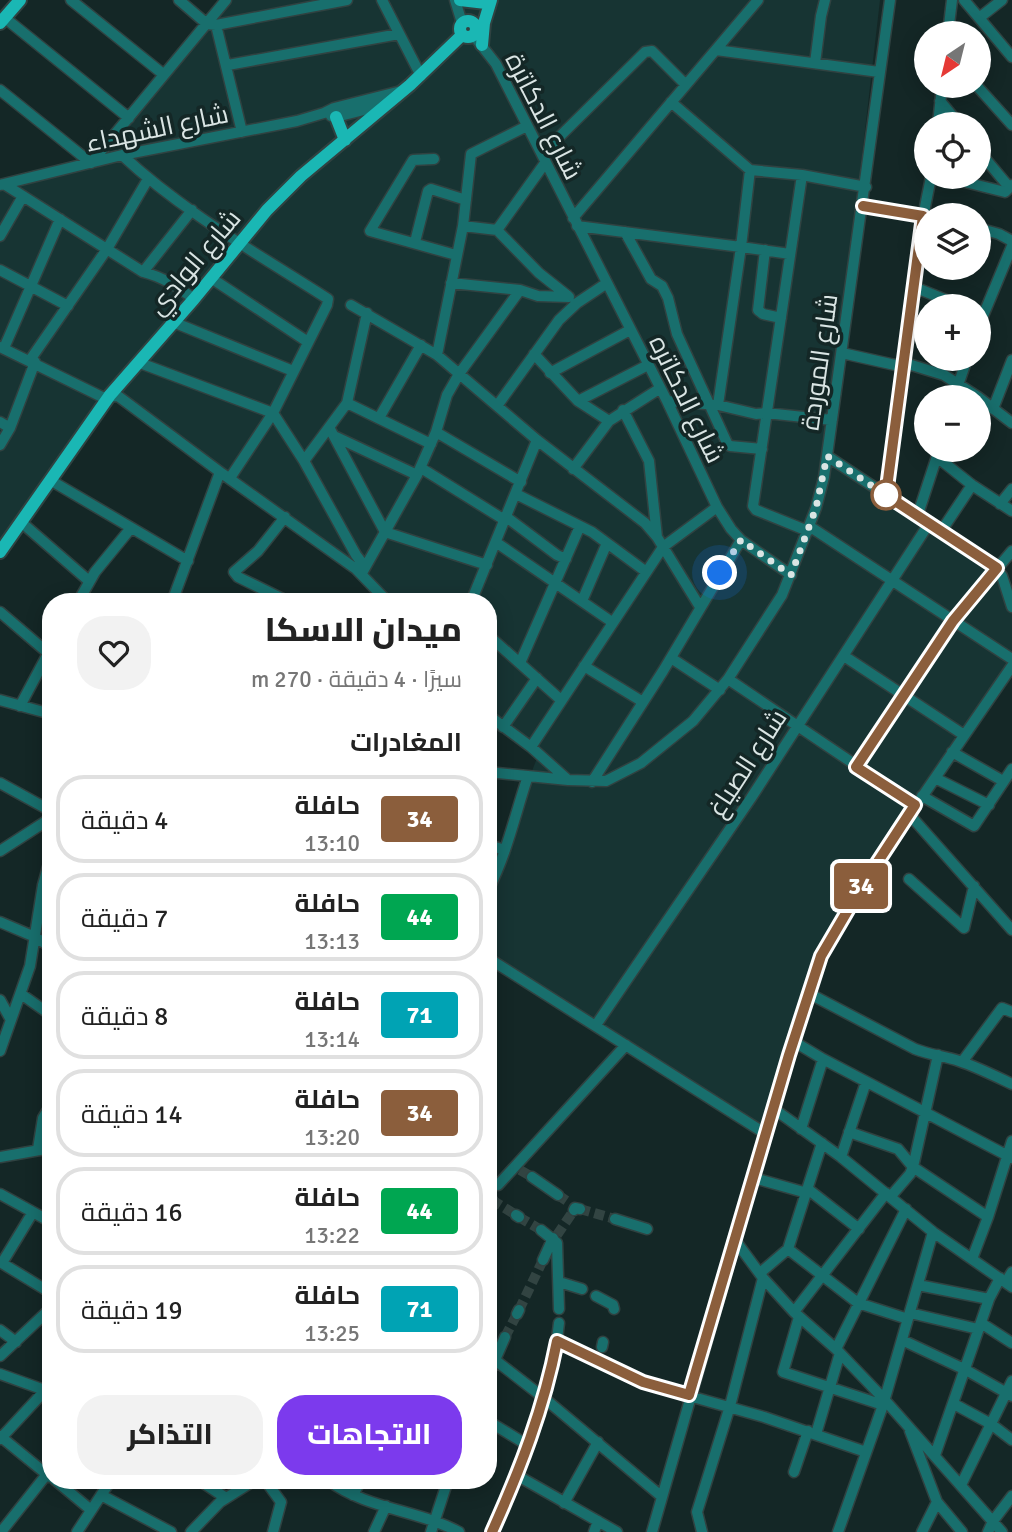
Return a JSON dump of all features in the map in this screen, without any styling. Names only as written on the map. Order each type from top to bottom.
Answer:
[{"type":"main road","points":[[2,18],[11,0]]},
{"type":"main road","points":[[2,18],[20,0]]},
{"type":"main road","points":[[459,0],[488,1],[484,23],[470,30]]},
{"type":"main road","name":"شارع الوادي","points":[[0,552],[110,395],[284,193],[421,76],[470,30],[488,1]]},
{"type":"main road","points":[[330,115],[345,140]]},
{"type":"street","points":[[71,0],[163,74]]},
{"type":"street","points":[[179,0],[212,24],[228,65],[242,132]]},
{"type":"street","points":[[0,104],[4,93],[91,163],[163,74],[212,24],[226,0]]},
{"type":"street","points":[[212,24],[347,0]]},
{"type":"street","points":[[382,0],[421,76]]},
{"type":"street","name":"شارع الدكاترة","points":[[459,0],[470,30],[496,64],[575,222]]},
{"type":"street","points":[[758,0],[671,102],[575,222],[625,232],[790,254]]},
{"type":"street","points":[[815,63],[825,0]]},
{"type":"street","name":"شارع الموردة","points":[[497,773],[592,782],[619,776],[641,763],[693,721],[720,690],[782,595],[821,492],[866,187],[890,0]]},
{"type":"street","points":[[949,21],[952,0]]},
{"type":"street","points":[[964,0],[1012,57]]},
{"type":"street","points":[[979,18],[1002,0]]},
{"type":"street","points":[[2,18],[129,118]]},
{"type":"street","points":[[228,65],[399,34]]},
{"type":"street","points":[[716,50],[879,72]]},
{"type":"street","points":[[497,230],[544,159],[645,52],[652,51],[686,85]]},
{"type":"street","name":"شارع الشهداء","points":[[330,115],[334,108],[404,90]]},
{"type":"street","points":[[988,98],[1012,125]]},
{"type":"street","points":[[938,112],[940,100]]},
{"type":"street","points":[[940,100],[950,112]]},
{"type":"street","points":[[671,102],[750,170],[802,175],[866,187]]},
{"type":"street","name":"شارع الشهداء","points":[[2,185],[122,155],[388,104]]},
{"type":"street","points":[[437,355],[463,226],[471,154],[527,126]]},
{"type":"street","points":[[122,155],[148,179],[192,210],[328,299],[327,306],[273,413],[230,478]]},
{"type":"street","points":[[434,159],[413,160],[370,231],[456,255]]},
{"type":"street","points":[[991,165],[1009,188],[1012,202]]},
{"type":"street","points":[[714,404],[741,247],[750,170]]},
{"type":"street","points":[[802,175],[754,509],[808,528],[1012,659]]},
{"type":"street","points":[[0,445],[5,425],[33,361],[107,248],[148,179]]},
{"type":"street","points":[[2,185],[143,272],[172,282],[194,299]]},
{"type":"street","points":[[991,185],[1009,188]]},
{"type":"street","points":[[415,242],[428,191],[431,189],[466,200]]},
{"type":"street","points":[[0,236],[23,196]]},
{"type":"street","points":[[863,206],[914,215]]},
{"type":"street","points":[[143,272],[192,210]]},
{"type":"street","points":[[60,219],[2,347],[102,397],[118,396],[220,472],[363,570]]},
{"type":"street","name":"شارع الدكاتره","points":[[575,222],[731,529],[741,540],[791,575]]},
{"type":"street","points":[[463,226],[497,230],[539,273],[573,300]]},
{"type":"street","points":[[625,232],[650,279],[662,285],[677,334],[714,404],[730,446],[762,449]]},
{"type":"street","points":[[990,294],[1012,243],[991,232]]},
{"type":"street","points":[[765,250],[758,310],[762,314],[781,318]]},
{"type":"street","points":[[0,270],[68,306]]},
{"type":"street","points":[[211,278],[307,342]]},
{"type":"street","points":[[886,495],[915,280]]},
{"type":"street","points":[[497,406],[573,300],[607,283]]},
{"type":"street","points":[[451,284],[520,290],[538,296],[573,300]]},
{"type":"street","points":[[914,287],[931,294]]},
{"type":"street","points":[[363,570],[419,472],[436,432],[447,395],[459,374],[520,290]]},
{"type":"street","points":[[351,305],[437,355],[537,440],[645,523],[660,542],[700,607]]},
{"type":"street","points":[[304,461],[332,433],[347,402],[367,313]]},
{"type":"street","points":[[173,322],[293,371]]},
{"type":"street","points":[[550,373],[630,330]]},
{"type":"street","points":[[379,418],[421,345]]},
{"type":"street","points":[[842,353],[895,365],[905,363],[944,375],[962,385]]},
{"type":"street","points":[[534,355],[578,401],[609,421]]},
{"type":"street","points":[[1011,420],[993,409],[1012,360]]},
{"type":"street","points":[[140,363],[273,413],[304,461],[363,570],[379,593]]},
{"type":"street","points":[[578,401],[648,365]]},
{"type":"street","points":[[959,383],[963,371]]},
{"type":"street","points":[[573,469],[609,421],[659,389]]},
{"type":"street","points":[[667,401],[714,404],[756,414],[832,420]]},
{"type":"street","points":[[347,402],[431,444]]},
{"type":"street","points":[[623,410],[649,461],[660,542]]},
{"type":"street","points":[[436,432],[521,482]]},
{"type":"street","points":[[332,433],[419,472],[504,517],[566,559]]},
{"type":"street","points":[[332,433],[385,532],[487,565]]},
{"type":"street","points":[[475,593],[537,440]]},
{"type":"street","points":[[827,456],[997,568],[1009,586],[1012,607]]},
{"type":"street","points":[[918,514],[935,462]]},
{"type":"street","points":[[948,462],[972,485],[1012,512]]},
{"type":"street","points":[[176,593],[220,472]]},
{"type":"street","points":[[50,480],[188,561]]},
{"type":"street","points":[[942,530],[972,485]]},
{"type":"street","points":[[1000,504],[1012,489]]},
{"type":"street","points":[[516,494],[580,526],[645,571]]},
{"type":"street","points":[[531,747],[645,571],[660,542],[718,507]]},
{"type":"street","points":[[271,593],[238,577],[234,572],[258,551],[285,517]]},
{"type":"street","points":[[21,522],[89,582]]},
{"type":"street","name":"شارع الصياغ","points":[[596,1026],[751,798],[930,522]]},
{"type":"street","points":[[520,663],[580,526]]},
{"type":"street","points":[[83,593],[131,528]]},
{"type":"street","points":[[592,782],[741,540]]},
{"type":"street","points":[[497,543],[612,622]]},
{"type":"street","points":[[582,601],[607,543]]},
{"type":"street","points":[[856,767],[953,621],[1012,551]]},
{"type":"street","points":[[0,612],[42,645]]},
{"type":"street","points":[[497,643],[561,700]]},
{"type":"street","points":[[844,656],[964,735]]},
{"type":"street","points":[[671,657],[720,690]]},
{"type":"street","points":[[20,706],[42,664]]},
{"type":"street","points":[[584,666],[643,702]]},
{"type":"street","points":[[652,1532],[689,1395],[793,1041],[827,944],[867,877],[1012,666]]},
{"type":"street","points":[[503,727],[537,678]]},
{"type":"street","points":[[728,679],[856,767],[912,810],[1012,930]]},
{"type":"street","points":[[0,700],[42,712]]},
{"type":"street","points":[[497,722],[531,747],[568,780]]},
{"type":"street","points":[[952,752],[1003,781]]},
{"type":"street","points":[[922,796],[974,826],[1012,769]]},
{"type":"street","points":[[497,869],[528,776]]},
{"type":"street","points":[[934,778],[989,805]]},
{"type":"street","points":[[0,783],[42,806]]},
{"type":"street","points":[[0,851],[42,824]]},
{"type":"street","points":[[497,848],[505,850]]},
{"type":"street","points":[[909,879],[964,928],[974,886]]},
{"type":"street","points":[[0,1051],[30,966],[42,892]]},
{"type":"street","points":[[0,922],[42,941]]},
{"type":"street","points":[[497,964],[766,1134]]},
{"type":"street","points":[[21,994],[42,1009]]},
{"type":"street","points":[[810,994],[915,1049],[931,1056],[938,1055],[962,1062],[1012,1084]]},
{"type":"street","points":[[0,1000],[11,1020]]},
{"type":"street","points":[[962,1062],[1002,1008],[1012,1012]]},
{"type":"street","points":[[793,1041],[1010,1157]]},
{"type":"street","points":[[498,1185],[626,1045]]},
{"type":"street","points":[[883,1402],[782,1370],[797,1315],[859,1229],[910,1174],[938,1055]]},
{"type":"street","points":[[801,1129],[823,1059]]},
{"type":"street","points":[[841,1157],[866,1082]]},
{"type":"street","points":[[774,1109],[841,1157],[933,1232],[1006,1282]]},
{"type":"street","points":[[38,1149],[42,1124]]},
{"type":"street","points":[[849,1132],[898,1149],[913,1167],[988,1217]]},
{"type":"street","points":[[972,1259],[1010,1157],[1012,1141]]},
{"type":"street","points":[[702,1532],[697,1512],[730,1406],[762,1275],[788,1249],[822,1143]]},
{"type":"street","points":[[0,1157],[42,1149]]},
{"type":"street","points":[[531,1177],[558,1195]]},
{"type":"street","points":[[754,1178],[808,1191],[859,1229]]},
{"type":"street","points":[[0,1194],[42,1217]]},
{"type":"street","points":[[794,1472],[831,1387],[838,1351],[858,1303],[905,1209]]},
{"type":"street","points":[[33,1212],[1,1263],[42,1288]]},
{"type":"street","points":[[615,1219],[647,1229]]},
{"type":"street","points":[[541,1230],[555,1238]]},
{"type":"street","points":[[840,1531],[883,1402],[933,1232]]},
{"type":"street","points":[[543,1260],[555,1238]]},
{"type":"street","points":[[555,1238],[559,1309]]},
{"type":"street","points":[[735,1240],[797,1315],[838,1351],[1002,1532]]},
{"type":"street","points":[[788,1249],[858,1303],[909,1316],[979,1326],[1012,1343]]},
{"type":"street","points":[[935,1455],[989,1299],[1012,1272]]},
{"type":"street","points":[[559,1282],[582,1289]]},
{"type":"street","points":[[918,1285],[989,1299]]},
{"type":"street","points":[[596,1296],[613,1305],[614,1309]]},
{"type":"street","points":[[0,1356],[42,1317]]},
{"type":"street","points":[[492,1532],[529,1446],[544,1398],[559,1323]]},
{"type":"street","points":[[0,1330],[16,1342]]},
{"type":"street","points":[[497,1355],[505,1337]]},
{"type":"street","points":[[902,1340],[1009,1394]]},
{"type":"street","points":[[557,1341],[600,1351],[643,1382],[730,1406],[866,1452]]},
{"type":"street","points":[[497,1362],[598,1441],[661,1496]]},
{"type":"street","points":[[0,1374],[42,1387]]},
{"type":"street","points":[[961,1485],[1009,1394],[1012,1381]]},
{"type":"street","points":[[42,1396],[1,1437],[42,1470]]},
{"type":"street","points":[[954,1404],[991,1424],[1012,1440]]},
{"type":"street","points":[[904,1421],[913,1436],[937,1502],[962,1532]]},
{"type":"street","points":[[497,1426],[529,1446]]},
{"type":"street","points":[[564,1503],[598,1441]]},
{"type":"street","points":[[518,1476],[617,1532]]},
{"type":"street","points":[[1,1532],[42,1487]]},
{"type":"street","points":[[66,1489],[91,1510]]},
{"type":"street","points":[[77,1532],[105,1489]]},
{"type":"street","points":[[213,1489],[226,1498]]},
{"type":"street","points":[[191,1532],[226,1498],[240,1489]]},
{"type":"street","points":[[272,1489],[281,1502],[273,1532]]},
{"type":"street","points":[[343,1489],[353,1495],[436,1520],[459,1532]]},
{"type":"street","points":[[353,1495],[356,1489]]},
{"type":"street","points":[[431,1532],[445,1489]]},
{"type":"street","points":[[101,1495],[171,1532]]},
{"type":"street","points":[[988,1532],[992,1521],[1012,1496]]},
{"type":"street","points":[[922,1532],[937,1502]]},
{"type":"street","points":[[373,1532],[386,1506]]},
{"type":"street","points":[[594,1532],[598,1521]]},
{"type":"shaded area","points":[[232,0],[880,0],[828,451],[1002,571],[1012,596],[1012,661],[837,920],[767,1139],[497,968],[497,861],[539,753],[497,719],[497,593],[380,593],[358,567],[116,392],[0,559],[0,183],[94,164]]},
{"type":"tunnel","points":[[520,1170],[532,1177]]},
{"type":"tunnel","points":[[558,1195],[570,1203]]},
{"type":"tunnel","points":[[497,1203],[516,1215]]},
{"type":"tunnel","points":[[580,1209],[615,1219]]},
{"type":"tunnel","points":[[557,1235],[574,1210]]},
{"type":"tunnel","points":[[519,1217],[541,1230]]},
{"type":"tunnel","points":[[519,1310],[543,1260]]},
{"type":"tunnel","points":[[505,1337],[517,1314]]},
{"type":"bus line","name":"34","points":[[492,1532],[529,1446],[544,1398],[557,1341],[655,1387],[689,1395],[789,1055],[821,956],[862,886],[915,805],[856,767],[953,621],[997,568],[886,495],[923,216],[863,206]]},
{"type":"route","points":[[720,573],[741,540],[791,575],[821,492],[827,456],[886,495]]}]
